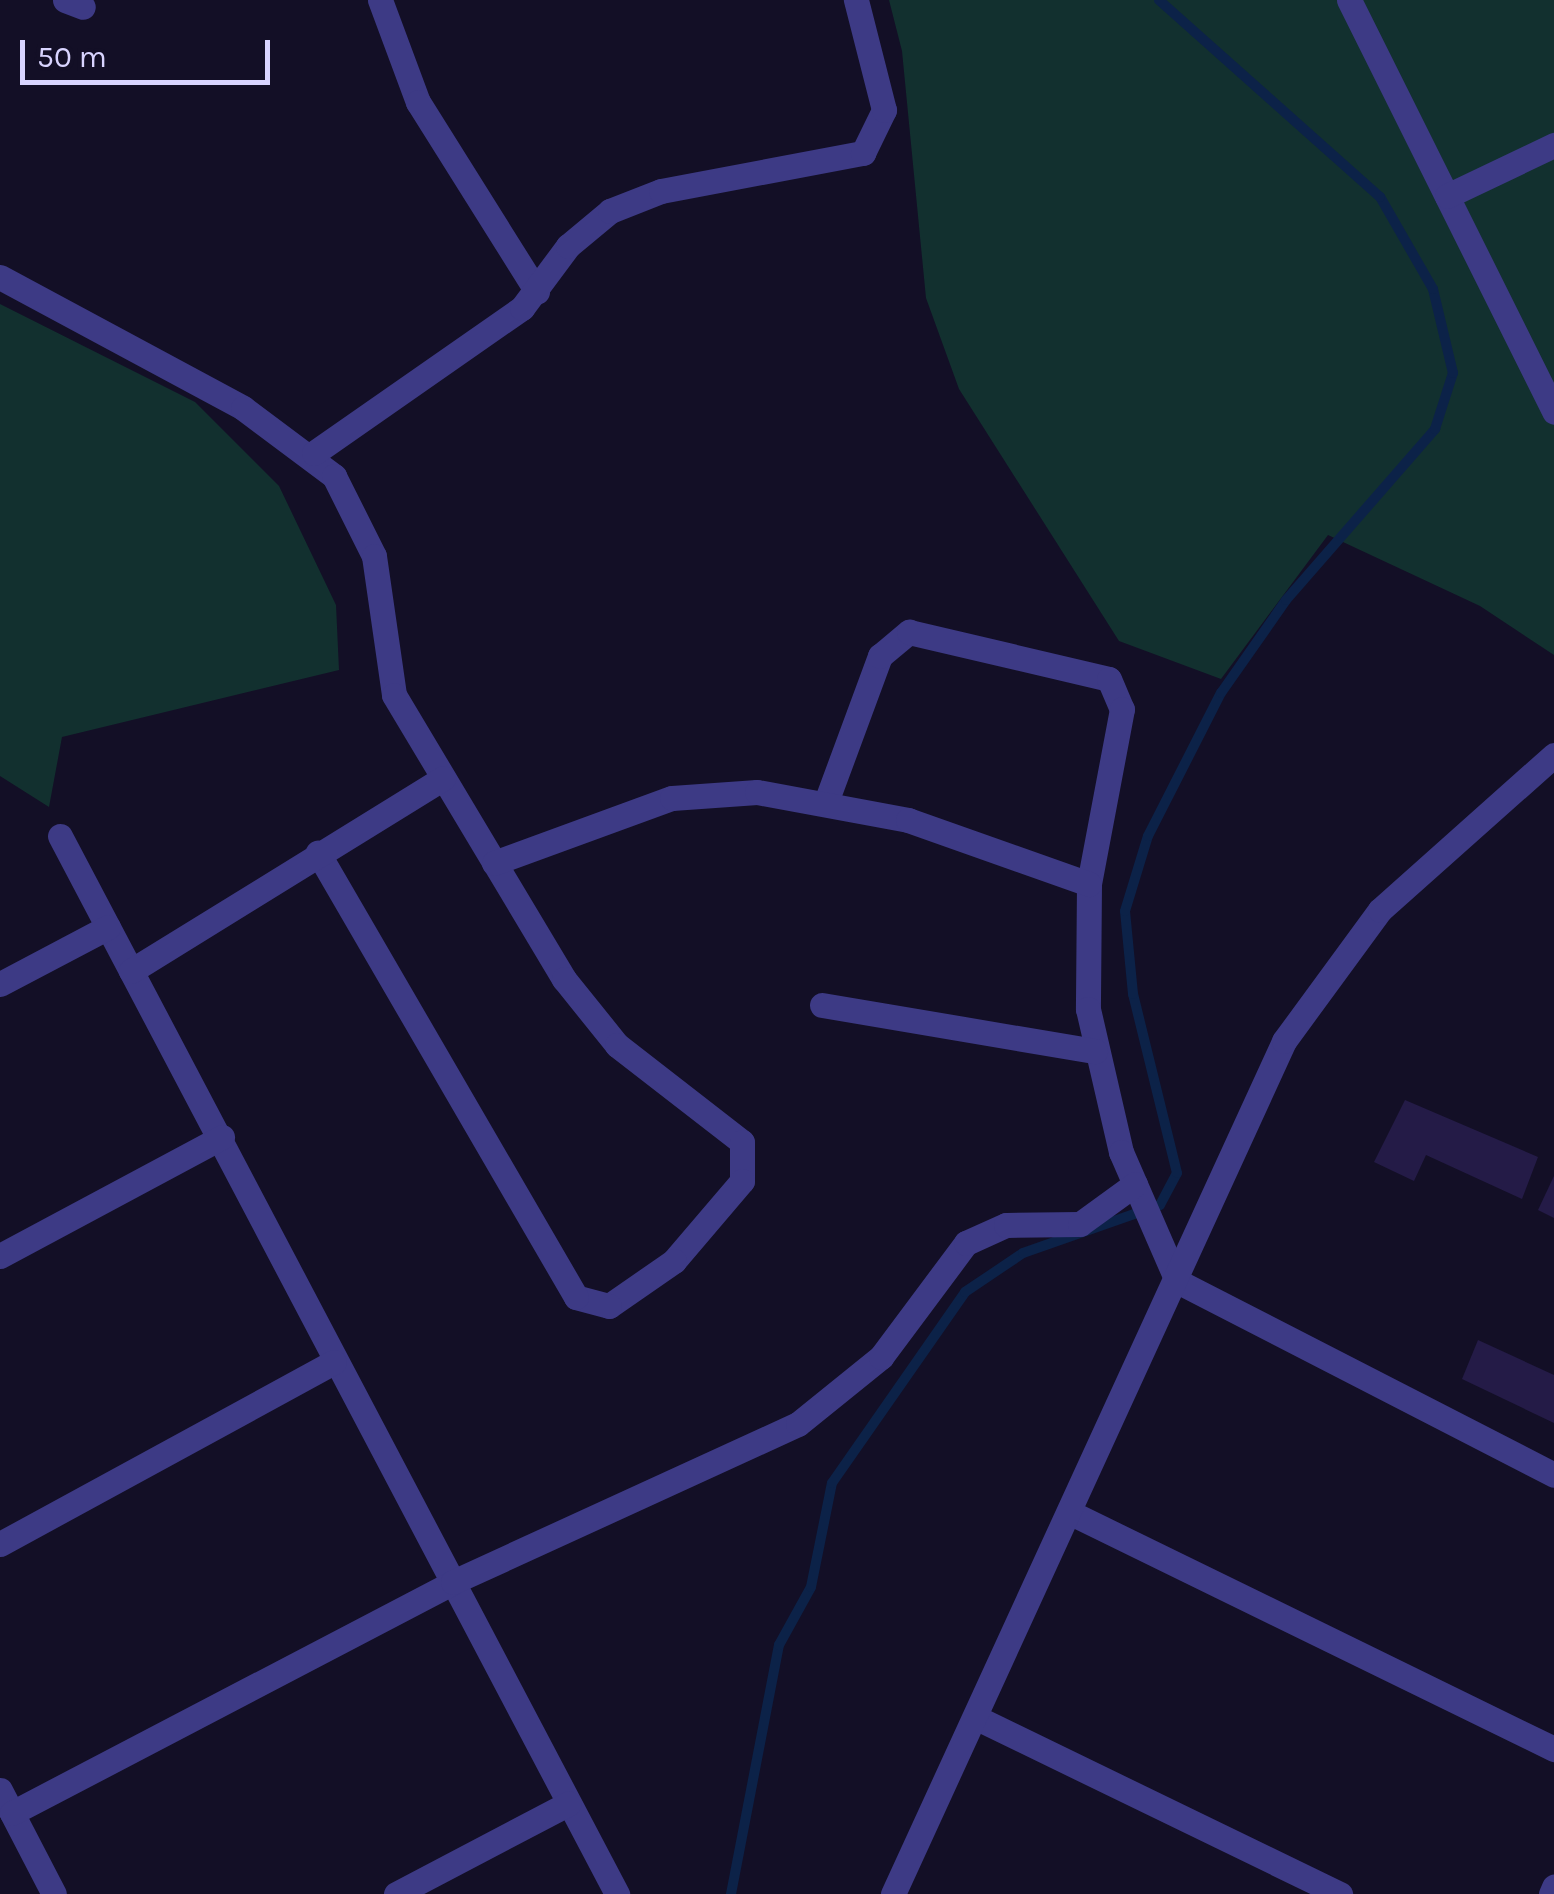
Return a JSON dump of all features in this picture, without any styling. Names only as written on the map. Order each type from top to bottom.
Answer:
[{"type":"street","points":[[380,0],[418,102],[537,292]]},
{"type":"street","points":[[314,454],[537,292],[586,227],[635,200],[852,158],[872,145],[884,110],[856,0]]},
{"type":"street","points":[[1349,0],[1554,412]]},
{"type":"street","points":[[1448,196],[1554,145]]},
{"type":"street","points":[[0,277],[314,454],[364,530],[394,694],[494,864],[597,1025],[734,1132],[746,1155],[742,1181],[696,1240],[609,1306],[576,1297],[318,854]]},
{"type":"street","points":[[826,802],[880,656],[898,638],[935,632],[1089,669],[1109,679],[1122,709],[1089,884],[1094,1050],[1135,1184],[1177,1281],[1554,1475]]},
{"type":"street","points":[[893,1894],[1314,991],[1429,859],[1554,755]]},
{"type":"street","points":[[131,971],[443,778]]},
{"type":"street","points":[[494,864],[672,798],[756,792],[826,802],[959,835],[1089,884]]},
{"type":"street","points":[[60,836],[222,1137],[334,1362],[618,1894]]},
{"type":"street","points":[[0,984],[108,927]]},
{"type":"street","points":[[822,1005],[1094,1050]]},
{"type":"street","points":[[0,1256],[222,1137]]},
{"type":"street","points":[[12,1814],[453,1582],[798,1424],[881,1357],[966,1243],[1006,1226],[1080,1224],[1135,1184]]},
{"type":"street","points":[[0,1544],[334,1362]]},
{"type":"street","points":[[1071,1512],[1554,1749]]},
{"type":"street","points":[[975,1717],[1340,1894]]},
{"type":"street","points":[[0,1790],[54,1894]]},
{"type":"street","points":[[396,1894],[569,1803]]},
{"type":"street","points":[[1550,1894],[1554,1886]]},
{"type":"green space","points":[[889,0],[1554,0],[1554,655],[1480,606],[1328,535],[1221,679],[1119,641],[959,389],[926,298],[902,51]]},
{"type":"green space","points":[[0,304],[195,402],[279,486],[336,605],[339,670],[62,737],[49,807],[0,776]]},
{"type":"building","points":[[1405,1100],[1538,1157],[1522,1199],[1426,1155],[1414,1181],[1374,1162]]},
{"type":"building","points":[[1554,1176],[1554,1218],[1538,1210]]},
{"type":"building","points":[[1478,1340],[1554,1375],[1554,1423],[1462,1379]]},
{"type":"waterway","points":[[731,1894],[779,1645],[811,1587],[832,1483],[965,1292],[1023,1253],[1160,1205],[1177,1173],[1133,994],[1125,911],[1148,836],[1221,693],[1286,600],[1435,429],[1453,373],[1433,289],[1380,197],[1159,0]]}]
